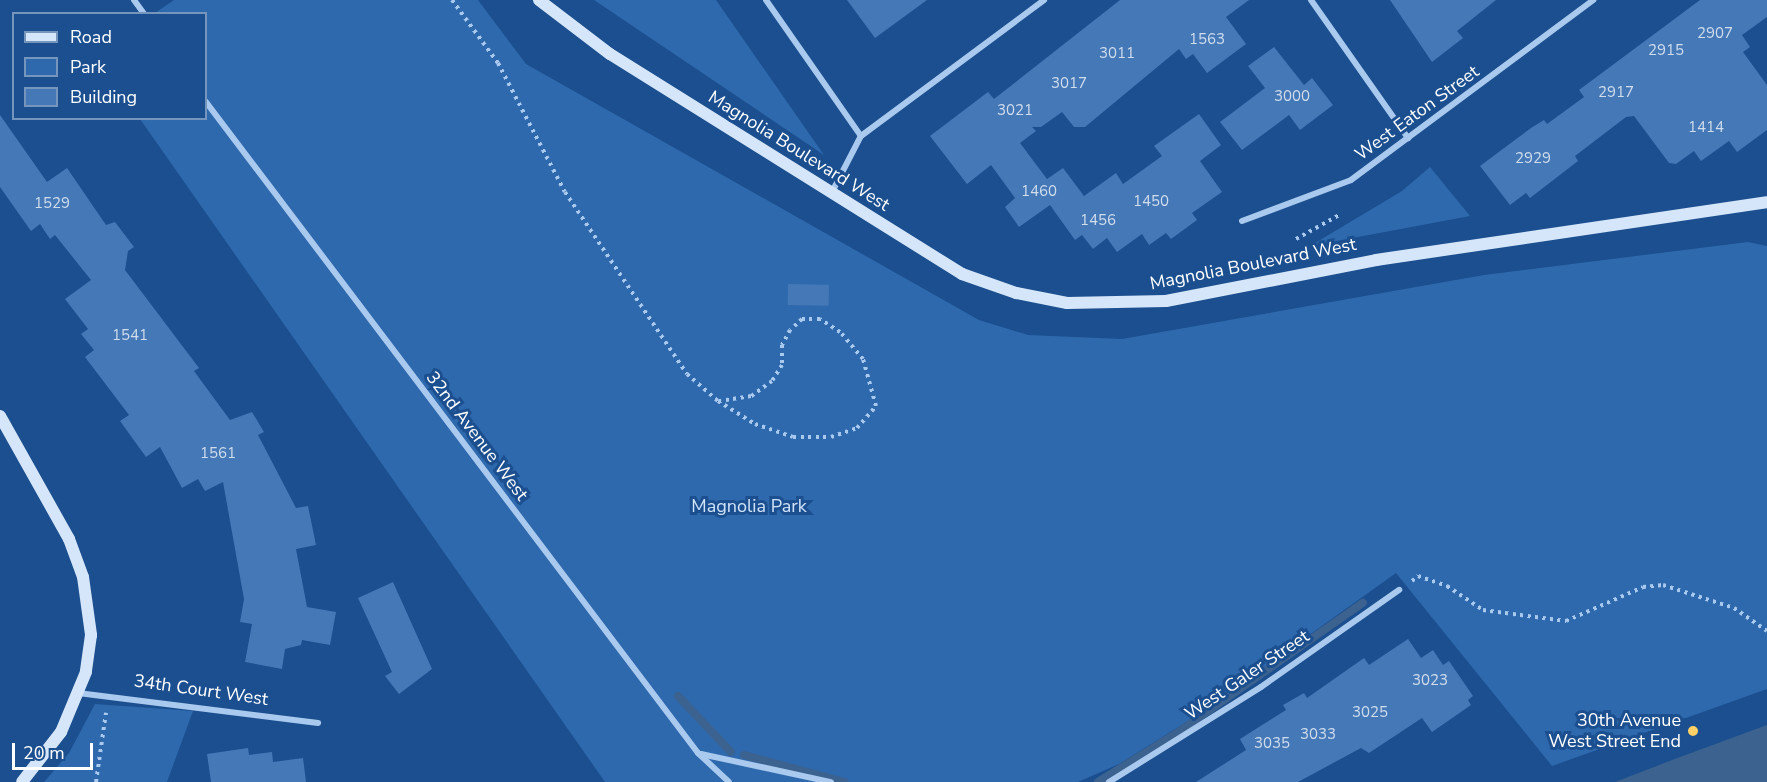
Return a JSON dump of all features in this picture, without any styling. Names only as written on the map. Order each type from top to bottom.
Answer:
[{"type":"main road","name":"Magnolia Boulevard West","points":[[539,0],[610,54],[962,274],[1019,294],[1067,303],[1119,304],[1166,301],[1376,260],[1767,202]]},
{"type":"main road","points":[[0,416],[66,532],[83,578],[90,653],[78,693],[61,732],[22,782]]},
{"type":"street","points":[[766,0],[861,136]]},
{"type":"street","points":[[831,194],[861,136],[1044,0]]},
{"type":"street","points":[[1311,0],[1408,138]]},
{"type":"street","name":"West Eaton Street","points":[[1242,221],[1351,180],[1593,0]]},
{"type":"street","name":"32nd Avenue West","points":[[207,103],[698,753],[729,782]]},
{"type":"street","name":"West Galer Street","points":[[1109,782],[1261,687],[1399,590]]},
{"type":"street","name":"34th Court West","points":[[78,693],[318,723]]},
{"type":"street","points":[[698,753],[831,782]]},
{"type":"path","points":[[452,0],[498,63],[565,192],[687,374],[718,401],[755,424],[793,437],[831,437],[857,428],[876,406],[863,359],[840,332],[820,319],[802,319],[790,330],[782,345],[782,365],[772,381],[751,396],[718,401]]},
{"type":"path","points":[[1296,240],[1341,214]]},
{"type":"path","points":[[1399,590],[1418,576],[1447,586],[1483,610],[1566,621],[1643,587],[1663,585],[1734,608],[1767,631]]},
{"type":"path","points":[[96,782],[106,713]]},
{"type":"green space","name":"Magnolia Park","points":[[174,0],[478,0],[526,64],[979,320],[1028,335],[1122,339],[1484,275],[1748,242],[1767,246],[1767,689],[1552,766],[1396,573],[1193,718],[1119,764],[1078,782],[605,782],[141,120],[207,120],[207,12],[156,12]]},
{"type":"green space","points":[[594,0],[716,0],[824,155]]},
{"type":"green space","points":[[1430,167],[1470,216],[1310,246],[1402,191]]},
{"type":"green space","points":[[95,704],[193,711],[167,782],[44,782],[69,753]]},
{"type":"shaded area","points":[[1767,725],[1767,782],[1615,782],[1680,757]]},
{"type":"building","points":[[847,0],[927,0],[875,38]]},
{"type":"building","points":[[1120,0],[1249,0],[1226,17],[1246,44],[1207,73],[1193,54],[1186,59],[1179,49],[1085,127],[1074,127],[1062,112],[1041,127],[1032,127],[1036,131],[1020,143],[1047,179],[1063,168],[1084,196],[1116,173],[1123,184],[1162,156],[1154,146],[1199,114],[1221,145],[1200,161],[1222,192],[1192,213],[1197,220],[1171,239],[1166,233],[1149,245],[1142,234],[1117,252],[1107,238],[1093,249],[1082,235],[1075,240],[1050,205],[1019,227],[1005,207],[1015,198],[991,165],[967,184],[930,136],[988,92],[994,99]]},
{"type":"building","points":[[1390,0],[1496,0],[1457,31],[1463,38],[1432,62]]},
{"type":"building","points":[[1700,0],[1767,0],[1767,17],[1742,35],[1750,47],[1743,52],[1767,85],[1767,130],[1737,152],[1729,141],[1701,161],[1694,151],[1676,164],[1669,163],[1634,116],[1626,117],[1575,156],[1578,161],[1530,198],[1526,193],[1510,205],[1480,166],[1531,128],[1544,120],[1547,124],[1584,97],[1579,90]]},
{"type":"building","points":[[1274,47],[1304,85],[1312,78],[1333,105],[1300,130],[1289,115],[1242,150],[1220,122],[1265,88],[1248,66]]},
{"type":"building","points":[[0,115],[47,182],[67,168],[106,225],[115,222],[134,247],[128,251],[125,270],[199,368],[194,371],[230,420],[252,412],[264,432],[258,435],[296,508],[308,506],[316,545],[296,549],[307,607],[336,612],[330,645],[302,640],[301,645],[285,649],[282,669],[245,662],[252,624],[240,622],[244,599],[223,482],[205,491],[198,479],[182,488],[160,447],[146,457],[120,421],[129,415],[85,357],[94,350],[81,334],[88,329],[65,299],[91,280],[55,235],[50,239],[40,224],[31,231],[0,187]]},
{"type":"building","points":[[788,284],[829,285],[829,306],[788,305]]},
{"type":"building","points":[[393,582],[432,669],[399,694],[385,676],[392,672],[358,598]]},
{"type":"building","points":[[1408,639],[1421,658],[1433,650],[1443,665],[1449,661],[1473,696],[1468,700],[1471,705],[1432,732],[1422,718],[1369,753],[1361,748],[1298,782],[1196,782],[1246,750],[1240,739],[1286,710],[1283,705],[1304,693],[1307,698],[1364,658],[1369,665]]},
{"type":"building","points":[[248,748],[249,755],[272,752],[273,762],[303,758],[306,782],[211,782],[207,754]]},
{"type":"waterway","points":[[1098,782],[1177,733],[1363,603]]},
{"type":"waterway","points":[[678,696],[731,752]]},
{"type":"waterway","points":[[744,755],[844,782]]},
{"type":"place","name":"30th Avenue West Street End","points":[[1693,731]]}]
